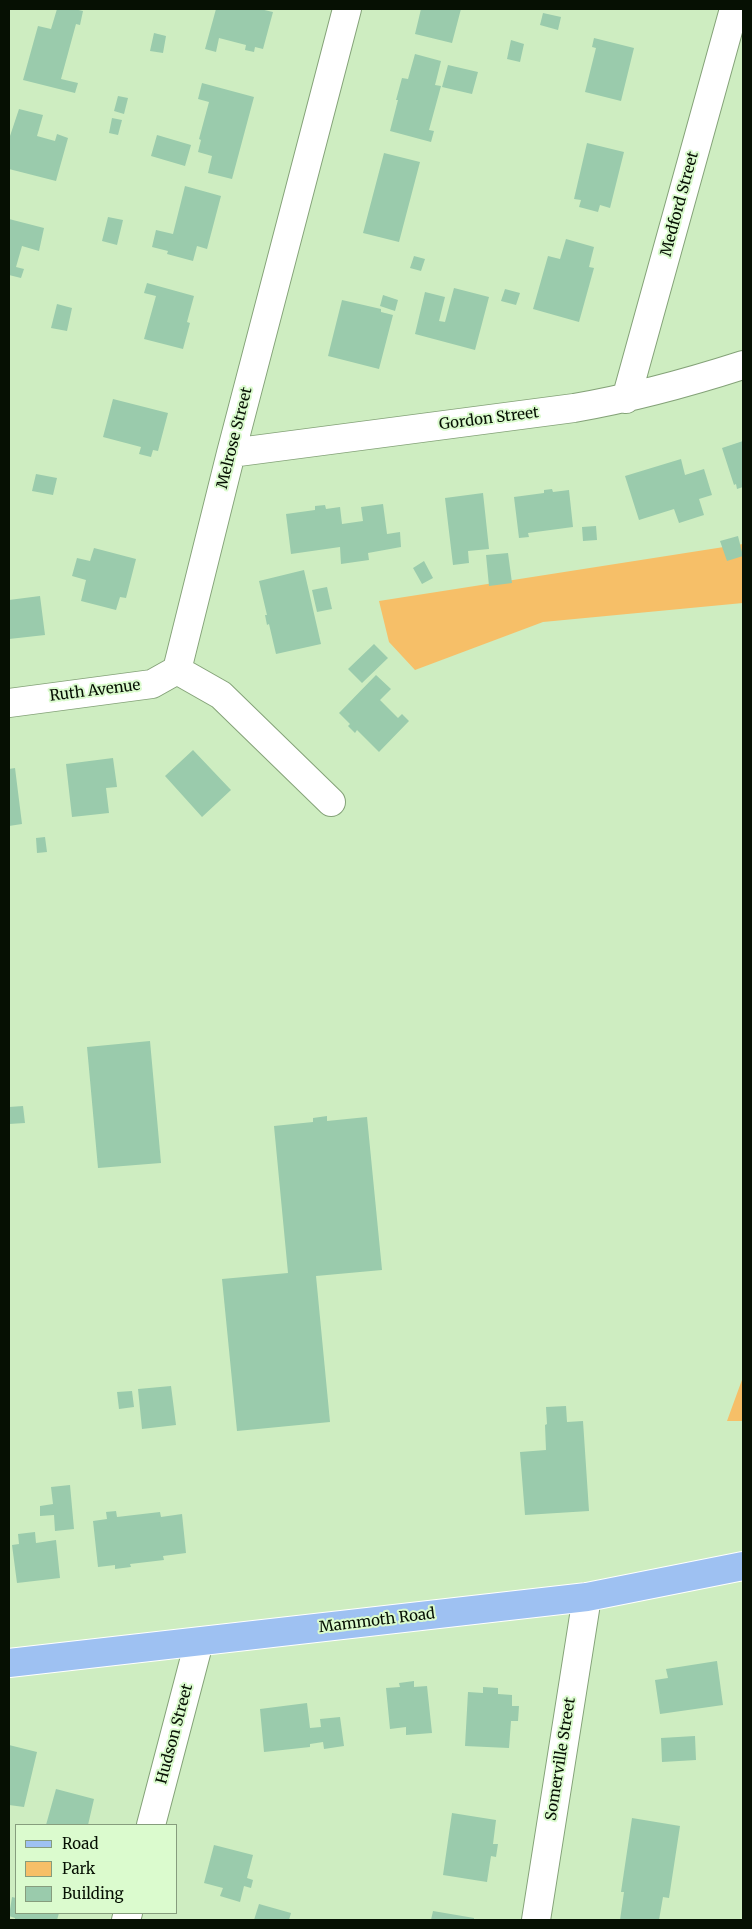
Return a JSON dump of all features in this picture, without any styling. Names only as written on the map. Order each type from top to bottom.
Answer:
[{"type":"main road","name":"Mammoth Road","points":[[9,1663],[587,1597],[743,1566]]},
{"type":"street","name":"Melrose Street","points":[[177,670],[231,452],[347,9]]},
{"type":"street","name":"Medford Street","points":[[626,398],[734,9]]},
{"type":"street","name":"Gordon Street","points":[[231,452],[574,408],[692,382],[743,365]]},
{"type":"street","name":"Ruth Avenue","points":[[9,703],[152,684],[177,670]]},
{"type":"street","points":[[177,670],[220,695],[331,802]]},
{"type":"street","name":"Somerville Street","points":[[536,1920],[587,1597]]},
{"type":"street","name":"Hudson Street","points":[[151,1824],[199,1642]]},
{"type":"green space","points":[[743,544],[743,603],[543,622],[415,670],[389,642],[379,601]]},
{"type":"green space","points":[[743,1377],[743,1421],[727,1421]]},
{"type":"building","points":[[57,9],[83,11],[80,25],[76,24],[61,79],[78,83],[75,93],[23,80],[38,26],[51,29]]},
{"type":"building","points":[[216,9],[260,9],[273,12],[263,49],[255,47],[254,52],[245,50],[246,45],[219,38],[216,52],[205,49]]},
{"type":"building","points":[[421,9],[461,9],[452,43],[415,34]]},
{"type":"building","points":[[543,13],[561,17],[558,30],[540,25]]},
{"type":"building","points":[[154,33],[166,36],[163,53],[150,51]]},
{"type":"building","points":[[594,38],[634,48],[621,101],[585,92],[596,48],[592,47]]},
{"type":"building","points":[[511,40],[524,44],[520,62],[507,59]]},
{"type":"building","points":[[415,54],[441,61],[435,85],[441,86],[429,130],[434,131],[431,142],[390,131],[402,78],[408,79]]},
{"type":"building","points":[[448,65],[478,72],[472,94],[442,87]]},
{"type":"building","points":[[202,83],[254,97],[232,179],[208,173],[212,156],[198,152],[201,140],[199,139],[209,102],[198,99]]},
{"type":"building","points":[[118,96],[128,98],[124,114],[114,111]]},
{"type":"building","points":[[19,109],[43,115],[37,136],[55,141],[57,134],[68,138],[56,181],[9,169],[9,139]]},
{"type":"building","points":[[112,118],[122,120],[118,135],[109,133]]},
{"type":"building","points":[[157,135],[191,145],[185,166],[151,156]]},
{"type":"building","points":[[587,143],[624,152],[610,208],[600,205],[598,212],[579,207],[581,200],[574,199]]},
{"type":"building","points":[[384,153],[420,162],[399,242],[363,233]]},
{"type":"building","points":[[185,186],[221,196],[207,249],[197,246],[193,261],[167,254],[168,251],[152,247],[156,230],[173,234]]},
{"type":"building","points":[[108,217],[123,220],[117,245],[102,241]]},
{"type":"building","points":[[9,219],[44,228],[39,251],[22,246],[16,267],[24,269],[21,278],[9,275]]},
{"type":"building","points":[[566,239],[594,247],[589,267],[594,268],[579,322],[533,309],[548,256],[560,259]]},
{"type":"building","points":[[414,256],[425,259],[421,271],[410,268]]},
{"type":"building","points":[[147,283],[194,296],[187,322],[190,323],[183,349],[144,339],[156,296],[144,293]]},
{"type":"building","points":[[454,288],[489,297],[475,350],[415,334],[425,292],[445,297],[439,321],[445,322]]},
{"type":"building","points":[[505,289],[520,293],[516,305],[501,301]]},
{"type":"building","points":[[383,295],[398,300],[395,311],[380,306]]},
{"type":"building","points":[[342,300],[381,309],[381,312],[393,315],[379,369],[328,356]]},
{"type":"building","points":[[57,304],[72,308],[67,331],[51,328]]},
{"type":"building","points":[[113,399],[168,413],[158,451],[153,450],[151,457],[139,454],[141,447],[103,437]]},
{"type":"building","points":[[743,441],[743,487],[737,489],[722,448]]},
{"type":"building","points":[[681,459],[685,475],[704,469],[712,495],[699,499],[704,515],[679,523],[674,509],[639,520],[625,476]]},
{"type":"building","points":[[36,474],[57,478],[53,495],[32,491]]},
{"type":"building","points":[[552,489],[553,492],[569,490],[573,527],[528,533],[529,537],[519,538],[514,497],[544,493],[544,490]]},
{"type":"building","points":[[483,493],[489,549],[468,551],[469,563],[453,565],[445,498]]},
{"type":"building","points":[[383,504],[387,534],[400,532],[401,547],[368,553],[369,560],[341,564],[340,547],[291,554],[286,514],[315,510],[315,506],[325,505],[326,509],[340,507],[342,524],[363,521],[361,507]]},
{"type":"building","points":[[596,526],[597,540],[583,541],[582,527]]},
{"type":"building","points":[[738,536],[743,556],[727,561],[720,541]]},
{"type":"building","points":[[94,548],[136,559],[126,598],[120,597],[116,610],[81,601],[86,580],[72,576],[77,558],[90,561]]},
{"type":"building","points":[[508,553],[512,583],[489,586],[486,555]]},
{"type":"building","points":[[424,561],[433,578],[422,584],[413,568]]},
{"type":"building","points":[[304,570],[321,644],[276,654],[269,624],[267,625],[265,615],[267,615],[259,581]]},
{"type":"building","points":[[327,587],[332,609],[317,612],[312,590]]},
{"type":"building","points":[[40,596],[45,635],[9,639],[9,600]]},
{"type":"building","points":[[374,644],[388,658],[362,683],[348,669]]},
{"type":"building","points":[[376,675],[391,689],[380,700],[398,718],[402,714],[409,721],[379,752],[357,730],[355,733],[348,726],[350,724],[339,713]]},
{"type":"building","points":[[193,750],[231,790],[202,817],[165,776]]},
{"type":"building","points":[[113,758],[117,787],[106,788],[109,813],[72,817],[66,764]]},
{"type":"building","points":[[15,768],[22,824],[9,826],[9,769]]},
{"type":"building","points":[[45,837],[47,852],[37,853],[36,838]]},
{"type":"building","points":[[150,1041],[161,1163],[98,1168],[87,1047]]},
{"type":"building","points":[[23,1106],[25,1123],[9,1124],[9,1107]]},
{"type":"building","points":[[327,1116],[327,1121],[367,1117],[382,1270],[316,1276],[330,1422],[237,1431],[222,1279],[288,1273],[274,1126],[313,1122],[313,1118]]},
{"type":"building","points":[[171,1386],[176,1425],[142,1429],[138,1389]]},
{"type":"building","points":[[132,1391],[134,1407],[119,1409],[117,1392]]},
{"type":"building","points":[[566,1406],[567,1422],[583,1421],[589,1511],[525,1515],[520,1452],[546,1450],[546,1407]]},
{"type":"building","points":[[70,1485],[74,1529],[55,1531],[54,1515],[40,1516],[40,1506],[53,1504],[51,1487]]},
{"type":"building","points":[[116,1511],[117,1517],[160,1512],[161,1517],[182,1514],[186,1553],[163,1556],[164,1560],[130,1564],[131,1567],[115,1569],[115,1565],[98,1567],[93,1521],[107,1519],[106,1512]]},
{"type":"building","points":[[35,1532],[36,1543],[56,1540],[60,1578],[17,1583],[12,1545],[19,1544],[18,1534]]},
{"type":"building","points":[[717,1661],[723,1705],[660,1714],[655,1680],[668,1678],[666,1669]]},
{"type":"building","points":[[414,1681],[414,1687],[427,1686],[432,1733],[406,1735],[406,1727],[390,1729],[386,1688],[400,1687],[399,1683]]},
{"type":"building","points":[[483,1687],[498,1688],[498,1694],[512,1695],[512,1706],[519,1706],[518,1721],[511,1721],[509,1748],[465,1746],[468,1692],[483,1693]]},
{"type":"building","points":[[307,1703],[310,1728],[321,1727],[320,1719],[340,1717],[344,1746],[324,1749],[323,1742],[310,1744],[310,1747],[264,1752],[260,1709]]},
{"type":"building","points":[[695,1736],[696,1760],[662,1762],[661,1738]]},
{"type":"building","points":[[9,1745],[37,1752],[24,1807],[9,1805]]},
{"type":"building","points":[[56,1789],[94,1799],[88,1824],[46,1824]]},
{"type":"building","points":[[452,1813],[496,1820],[493,1844],[498,1844],[496,1857],[491,1856],[487,1882],[443,1875]]},
{"type":"building","points":[[632,1818],[680,1826],[669,1898],[663,1897],[659,1920],[620,1920],[624,1892],[621,1892]]},
{"type":"building","points":[[214,1845],[253,1855],[247,1878],[253,1880],[251,1888],[244,1886],[240,1902],[220,1896],[223,1888],[204,1883]]},
{"type":"building","points":[[12,1897],[15,1898],[15,1914],[59,1914],[57,1920],[15,1920],[15,1918],[9,1916]]},
{"type":"building","points":[[259,1904],[291,1913],[289,1920],[254,1920]]},
{"type":"building","points":[[433,1911],[474,1918],[474,1920],[431,1920]]}]
